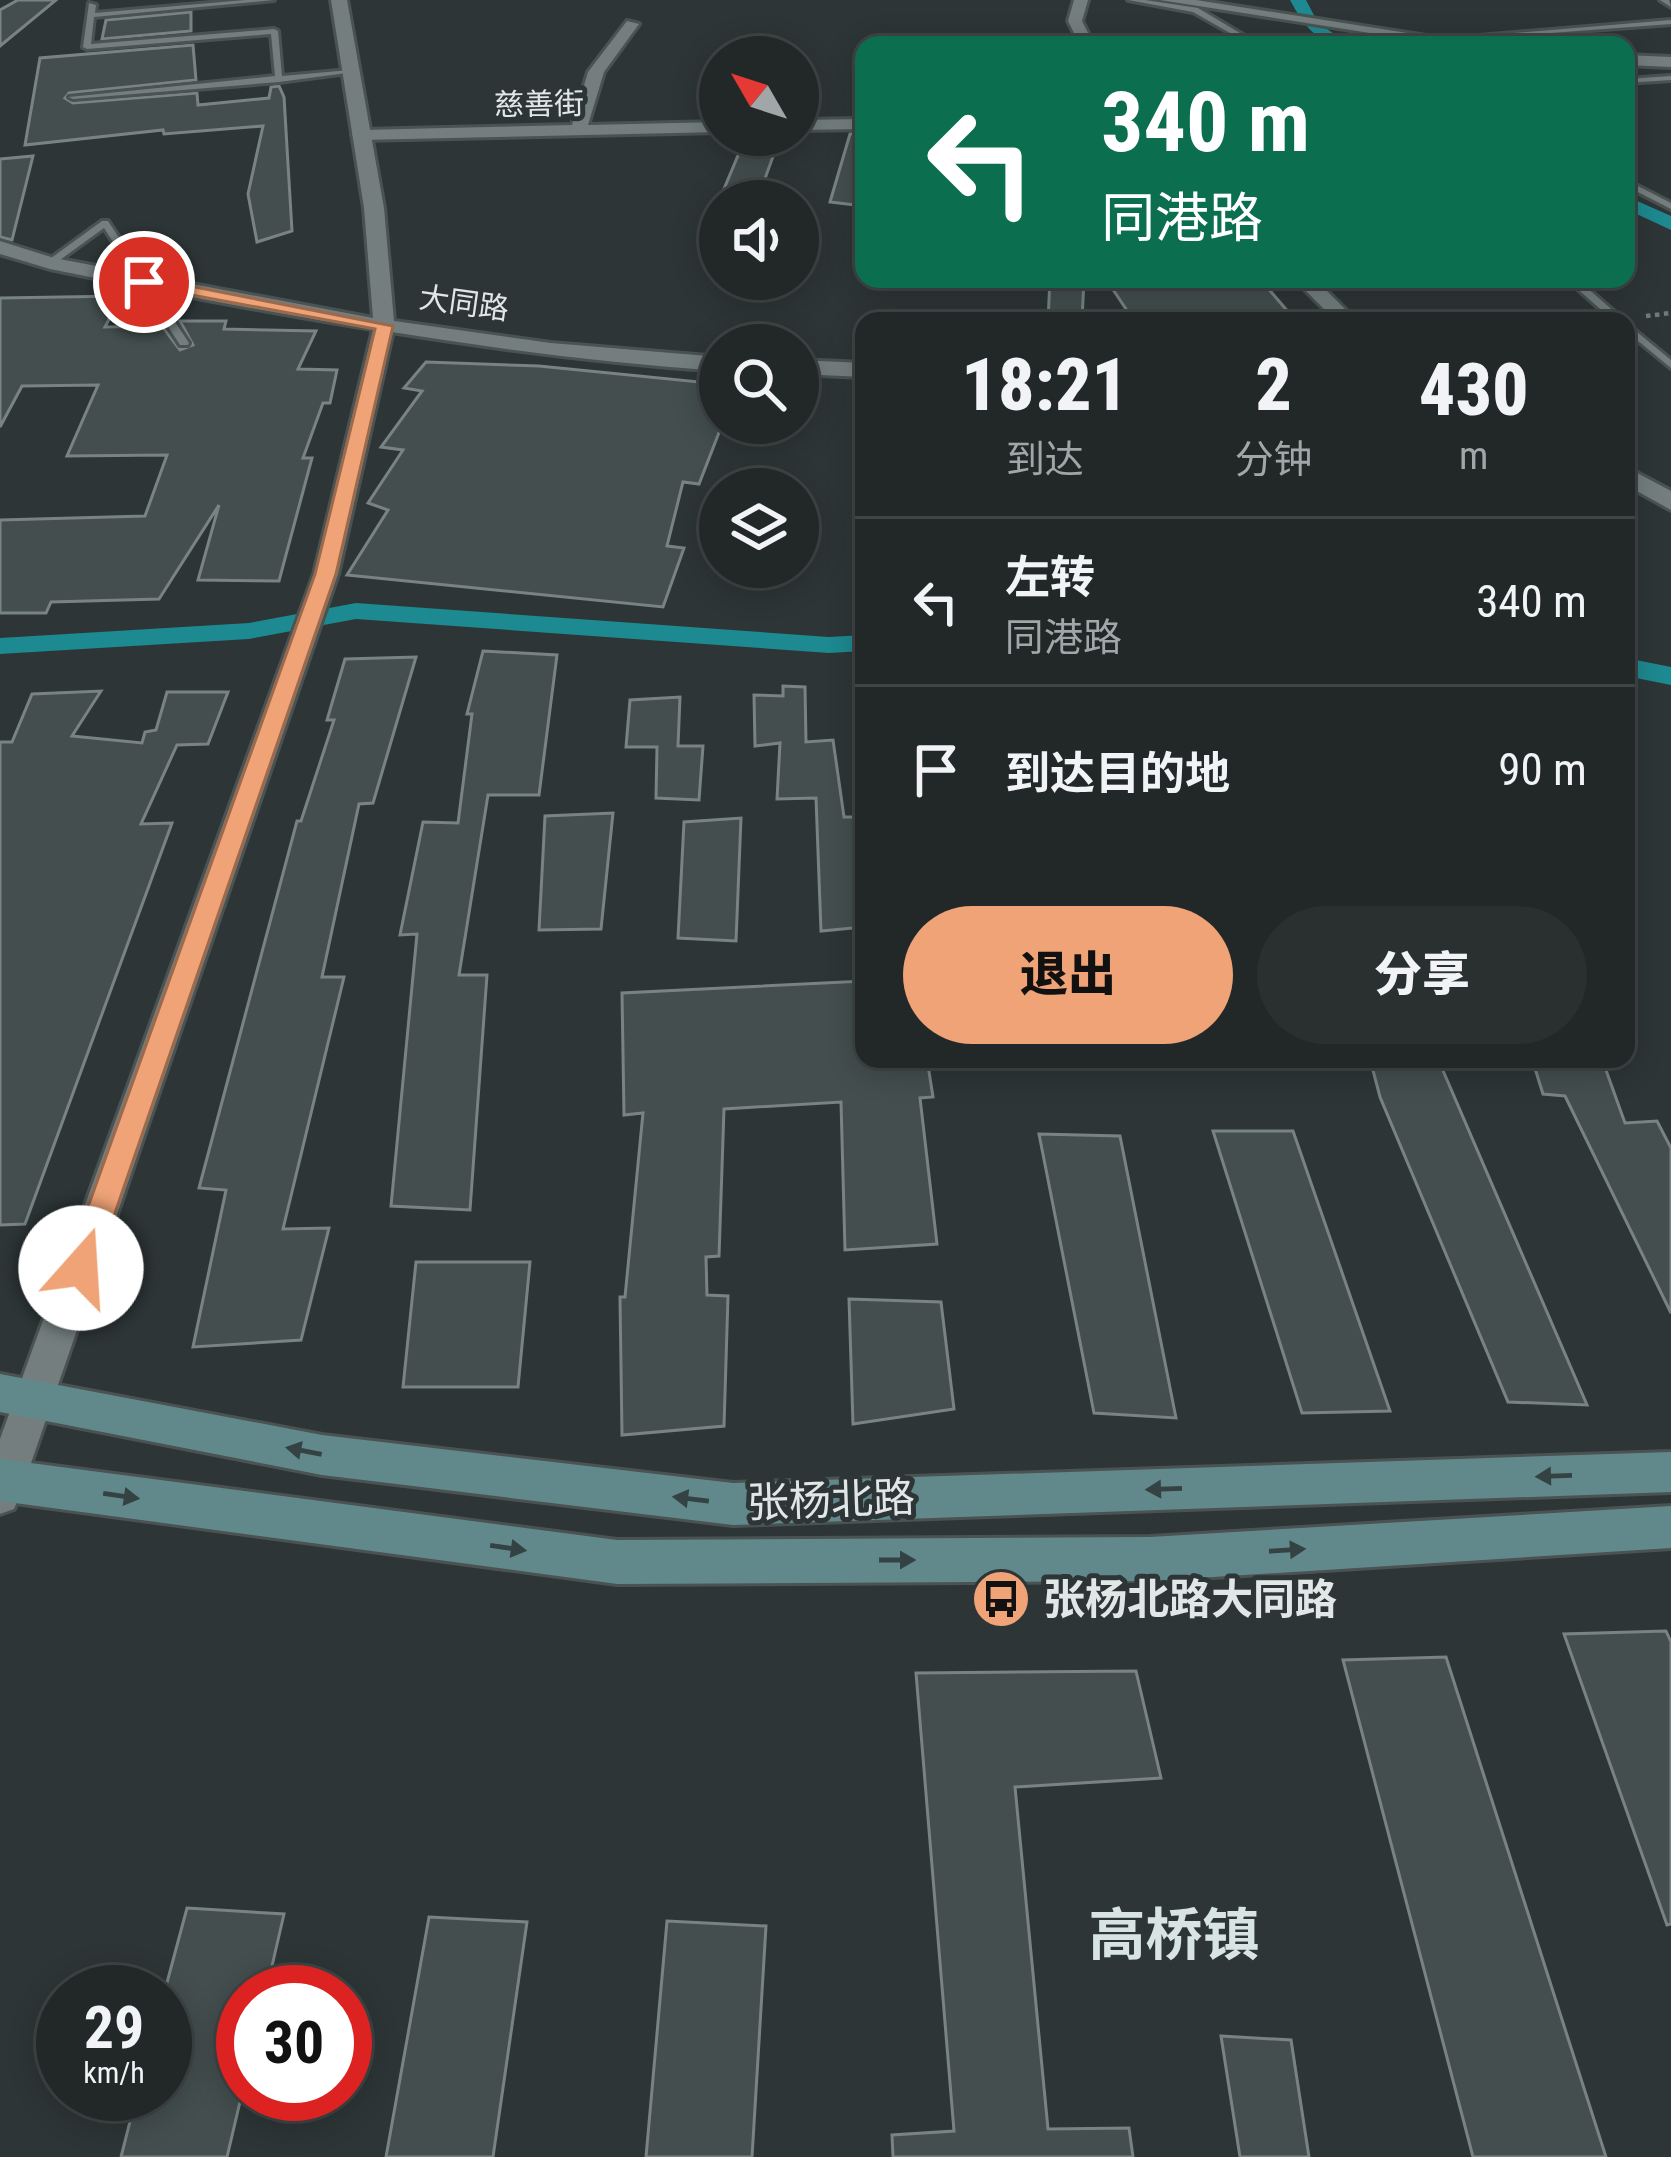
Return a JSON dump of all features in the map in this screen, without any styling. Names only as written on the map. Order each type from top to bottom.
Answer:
[{"type":"main road","name":"张杨北路","points":[[18,1396],[322,1455],[733,1504],[1671,1472]]},
{"type":"main road","name":"张杨北路","points":[[2,1485],[617,1562],[1150,1559],[1671,1526]]},
{"type":"street","name":"大同路","points":[[339,0],[374,208],[384,326],[641,360],[699,363]]},
{"type":"street","points":[[1081,0],[1075,21],[1082,36]]},
{"type":"street","points":[[1167,0],[1433,36]]},
{"type":"street","points":[[579,130],[586,90],[600,61],[632,24]]},
{"type":"street","points":[[1635,60],[1671,62]]},
{"type":"street","points":[[819,125],[855,124]]},
{"type":"street","name":"慈善街","points":[[360,135],[699,127]]},
{"type":"street","points":[[0,248],[50,263],[384,326],[326,574],[18,1396],[2,1485]]},
{"type":"street","points":[[1313,288],[1338,312]]},
{"type":"street","points":[[819,368],[855,370]]},
{"type":"street","points":[[1635,480],[1671,502]]},
{"type":"lane","points":[[274,31],[87,47],[91,10],[272,0],[279,80]]},
{"type":"lane","points":[[1132,0],[1195,10],[1240,36]]},
{"type":"lane","points":[[1664,0],[1671,5]]},
{"type":"lane","points":[[1522,36],[1671,22]]},
{"type":"lane","points":[[73,98],[350,72]]},
{"type":"lane","points":[[1635,80],[1671,78]]},
{"type":"lane","points":[[1635,188],[1671,206]]},
{"type":"lane","points":[[50,263],[106,223],[184,343]]},
{"type":"lane","points":[[1581,288],[1609,312]]},
{"type":"lane","points":[[1635,334],[1671,365]]},
{"type":"building","points":[[18,0],[56,0],[0,46],[0,10]]},
{"type":"building","points":[[191,12],[191,31],[102,39],[106,20]]},
{"type":"building","points":[[193,45],[196,80],[69,93],[65,98],[73,103],[197,93],[198,105],[269,98],[271,87],[279,86],[284,97],[292,231],[257,242],[248,194],[263,126],[164,134],[163,130],[25,145],[40,58]]},
{"type":"building","points":[[850,134],[855,134],[855,205],[830,202]]},
{"type":"building","points":[[33,156],[12,240],[0,237],[0,159]]},
{"type":"building","points":[[738,156],[773,156],[765,180],[728,180]]},
{"type":"building","points":[[1050,288],[1084,288],[1082,312],[1048,312]]},
{"type":"building","points":[[1112,288],[1268,288],[1288,312],[1128,312]]},
{"type":"building","points":[[121,296],[105,327],[162,326],[180,350],[193,345],[180,321],[226,321],[224,329],[316,331],[298,369],[337,370],[330,403],[323,403],[303,458],[312,458],[279,581],[198,580],[219,505],[159,599],[51,602],[46,613],[0,613],[0,520],[145,516],[167,455],[67,456],[98,385],[22,386],[0,427],[0,298]]},
{"type":"building","points":[[426,362],[539,366],[699,382],[699,444],[715,444],[705,468],[699,468],[699,484],[683,482],[667,546],[684,548],[663,607],[347,575],[388,510],[368,503],[403,450],[381,447],[422,391],[404,388]]},
{"type":"building","points":[[483,651],[557,655],[539,795],[488,795],[459,975],[487,975],[470,1210],[391,1206],[417,934],[400,935],[423,822],[458,823],[472,714],[467,714]]},
{"type":"building","points":[[416,657],[373,803],[359,804],[322,977],[344,977],[283,1229],[329,1228],[301,1340],[193,1347],[226,1190],[199,1188],[297,821],[301,821],[334,720],[327,720],[345,659]]},
{"type":"building","points":[[783,686],[805,687],[806,742],[833,740],[844,817],[855,817],[855,928],[821,931],[816,798],[777,799],[780,743],[755,746],[754,695],[783,696]]},
{"type":"building","points":[[101,691],[72,736],[142,743],[145,732],[156,730],[167,692],[228,692],[208,744],[177,745],[141,824],[172,823],[25,1224],[0,1225],[0,742],[12,742],[32,694]]},
{"type":"building","points":[[680,697],[678,746],[703,746],[699,800],[656,798],[657,747],[626,747],[630,700]]},
{"type":"building","points":[[613,813],[601,929],[539,930],[545,816]]},
{"type":"building","points":[[741,818],[736,941],[678,938],[684,822]]},
{"type":"building","points":[[855,981],[855,1068],[928,1068],[933,1097],[920,1098],[937,1244],[845,1250],[841,1102],[724,1109],[719,1256],[706,1257],[707,1295],[728,1296],[724,1426],[622,1435],[620,1297],[625,1297],[643,1113],[624,1115],[622,993]]},
{"type":"building","points":[[1372,1068],[1442,1068],[1587,1405],[1508,1402],[1380,1097]]},
{"type":"building","points":[[1535,1068],[1605,1068],[1625,1123],[1657,1121],[1671,1148],[1671,1313],[1565,1096],[1543,1094]]},
{"type":"building","points":[[1213,1131],[1293,1131],[1390,1411],[1302,1413]]},
{"type":"building","points":[[1039,1134],[1120,1136],[1176,1418],[1094,1413]]},
{"type":"building","points":[[416,1262],[530,1262],[518,1387],[403,1387]]},
{"type":"building","points":[[849,1299],[941,1302],[954,1409],[853,1424]]},
{"type":"building","points":[[1666,1631],[1671,1642],[1671,1924],[1667,1925],[1564,1634]]},
{"type":"building","points":[[1446,1657],[1606,2157],[1473,2157],[1343,1660]]},
{"type":"building","points":[[1136,1671],[1161,1778],[1015,1787],[1048,2129],[1129,2128],[1133,2157],[893,2157],[892,2135],[954,2131],[916,1673]]},
{"type":"building","points":[[187,1908],[284,1914],[272,1965],[216,1965],[216,2121],[235,2121],[227,2157],[121,2157],[130,2121],[192,2121],[192,1965],[172,1965]]},
{"type":"building","points":[[429,1917],[527,1922],[493,2157],[386,2157]]},
{"type":"building","points":[[667,1921],[766,1926],[752,2157],[646,2157]]},
{"type":"building","points":[[1221,2036],[1291,2040],[1309,2157],[1240,2157]]},
{"type":"waterway","points":[[1298,0],[1312,26],[1328,36]]},
{"type":"waterway","points":[[1635,206],[1671,224]]},
{"type":"waterway","points":[[0,646],[249,631],[356,611],[855,644]]},
{"type":"waterway","points":[[1635,669],[1671,676]]},
{"type":"place","name":"张杨北路大同路","points":[[1001,1599]]},
{"type":"district","name":"高桥镇","points":[[1174,1935]]},
{"type":"route","points":[[81,1268],[326,574],[384,326],[144,282]]}]
